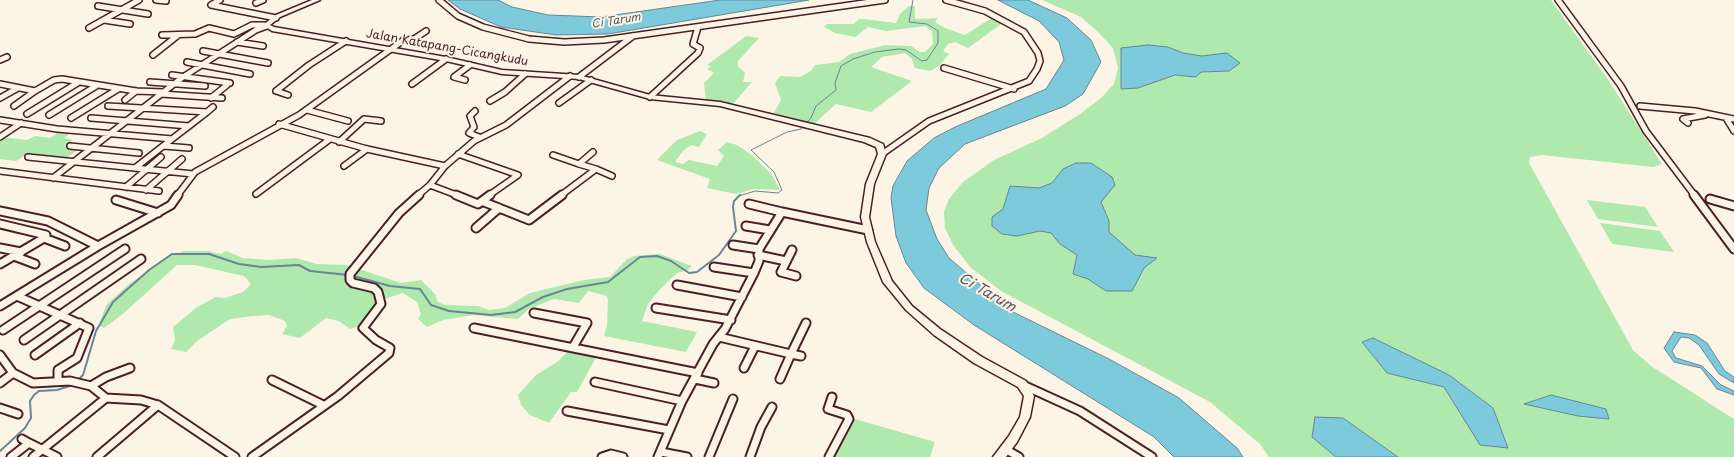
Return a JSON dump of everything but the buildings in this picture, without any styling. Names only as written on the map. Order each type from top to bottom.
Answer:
[{"type":"street","points":[[89,28],[139,0]]},
{"type":"street","points":[[156,0],[166,1]]},
{"type":"street","points":[[220,0],[211,6],[276,18]]},
{"type":"street","points":[[256,3],[263,0]]},
{"type":"street","points":[[53,178],[183,77],[276,18],[317,0]]},
{"type":"street","points":[[439,0],[458,16],[471,22],[529,39],[580,42],[884,0]]},
{"type":"street","points":[[946,0],[968,5],[1004,20],[1024,32],[1035,46],[1040,61],[1029,81],[1014,89],[929,121],[882,154],[870,184],[865,217],[884,273],[909,308],[952,343],[1022,384],[1080,411],[1152,457]]},
{"type":"street","points":[[1558,0],[1621,86],[1646,130],[1734,249]]},
{"type":"street","points":[[98,6],[148,14]]},
{"type":"street","points":[[104,20],[130,24]]},
{"type":"street","points":[[162,35],[195,34],[209,28],[234,34],[252,25],[266,26]]},
{"type":"street","name":"Jalan Katapang-Cicangkudu","points":[[266,26],[525,74],[579,77],[650,97],[720,104],[876,143],[880,146],[882,154]]},
{"type":"street","points":[[650,97],[700,50],[693,44],[698,27]]},
{"type":"street","points":[[0,306],[98,246],[158,213],[175,202],[193,174],[307,110],[405,39],[414,39],[426,31]]},
{"type":"street","points":[[154,55],[178,35]]},
{"type":"street","points":[[579,77],[633,36]]},
{"type":"street","points":[[288,94],[276,91],[309,65],[346,41]]},
{"type":"street","points":[[237,42],[263,46]]},
{"type":"street","points":[[203,51],[268,63]]},
{"type":"street","points":[[0,60],[7,56]]},
{"type":"street","points":[[412,84],[446,59]]},
{"type":"street","points":[[187,62],[250,74]]},
{"type":"street","points":[[465,80],[454,77],[470,64]]},
{"type":"street","points":[[944,68],[1014,89]]},
{"type":"street","points":[[490,100],[505,92],[525,74]]},
{"type":"street","points":[[172,75],[228,84],[211,98]]},
{"type":"street","points":[[257,456],[345,390],[391,350],[363,328],[381,304],[378,292],[374,288],[353,284],[350,280],[350,274],[399,213],[430,185],[445,166],[458,154],[479,138],[506,125],[570,76]]},
{"type":"street","points":[[14,106],[35,91],[58,79],[136,92],[222,98]]},
{"type":"street","points":[[559,103],[591,80]]},
{"type":"street","points":[[26,114],[79,82]]},
{"type":"street","points":[[150,82],[205,86]]},
{"type":"street","points":[[0,84],[35,91]]},
{"type":"street","points":[[49,115],[96,86]]},
{"type":"street","points":[[0,98],[18,88]]},
{"type":"street","points":[[71,118],[118,89]]},
{"type":"street","points":[[125,100],[136,92]]},
{"type":"street","points":[[108,106],[206,112]]},
{"type":"street","points":[[1640,106],[1695,111],[1705,115],[1734,119]]},
{"type":"street","points":[[135,168],[213,107]]},
{"type":"street","points":[[307,110],[348,120]]},
{"type":"street","points":[[475,111],[470,116],[474,127],[468,133],[479,138]]},
{"type":"street","points":[[1688,123],[1683,119],[1705,115]]},
{"type":"street","points":[[91,118],[189,126]]},
{"type":"street","points":[[1726,118],[1734,131]]},
{"type":"street","points":[[339,142],[364,119],[381,121]]},
{"type":"street","points":[[0,120],[111,134],[172,139]]},
{"type":"street","points":[[0,137],[21,123]]},
{"type":"street","points":[[279,124],[339,142],[445,166]]},
{"type":"street","points":[[256,194],[330,139]]},
{"type":"street","points":[[70,146],[139,153]]},
{"type":"street","points":[[164,146],[189,148]]},
{"type":"street","points":[[344,166],[367,149]]},
{"type":"street","points":[[579,164],[593,152]]},
{"type":"street","points":[[430,185],[478,204],[484,202],[518,174],[458,154]]},
{"type":"street","points":[[553,155],[612,176]]},
{"type":"street","points":[[28,157],[193,174]]},
{"type":"street","points":[[126,187],[161,157]]},
{"type":"street","points":[[146,190],[170,172],[182,159]]},
{"type":"street","points":[[484,202],[524,219],[530,219],[596,169]]},
{"type":"street","points":[[0,171],[159,191]]},
{"type":"street","points":[[1710,198],[1734,206]]},
{"type":"street","points":[[116,200],[158,213]]},
{"type":"street","points":[[749,204],[868,230]]},
{"type":"street","points":[[476,228],[499,208]]},
{"type":"street","points":[[0,211],[48,221],[98,246]]},
{"type":"street","points":[[687,457],[659,454],[682,401],[730,320],[754,273],[759,252],[782,212]]},
{"type":"street","points":[[0,224],[46,235],[44,238]]},
{"type":"street","points":[[746,226],[770,230]]},
{"type":"street","points":[[44,238],[64,246]]},
{"type":"street","points":[[0,264],[44,238]]},
{"type":"street","points":[[733,246],[786,261]]},
{"type":"street","points":[[0,248],[17,254],[35,264]]},
{"type":"street","points":[[4,330],[125,249]]},
{"type":"street","points":[[792,250],[781,272],[796,276]]},
{"type":"street","points":[[24,340],[141,259]]},
{"type":"street","points":[[714,267],[754,273]]},
{"type":"street","points":[[677,285],[742,296]]},
{"type":"street","points":[[17,296],[63,314],[89,328],[76,358],[58,370],[58,381]]},
{"type":"street","points":[[656,308],[730,320]]},
{"type":"street","points":[[534,313],[587,322],[587,326],[573,347]]},
{"type":"street","points":[[35,355],[80,323]]},
{"type":"street","points":[[780,379],[806,324]]},
{"type":"street","points":[[474,328],[573,347],[696,376],[714,383]]},
{"type":"street","points":[[719,337],[801,356]]},
{"type":"street","points":[[744,368],[756,346]]},
{"type":"street","points":[[0,355],[13,373],[33,383],[75,382],[91,386],[106,398],[141,400],[158,405],[173,417],[235,457]]},
{"type":"street","points":[[91,386],[106,377],[130,368]]},
{"type":"street","points":[[0,383],[13,373]]},
{"type":"street","points":[[272,380],[323,405]]},
{"type":"street","points":[[595,382],[682,401]]},
{"type":"street","points":[[1019,457],[1002,453],[1025,417],[1029,396],[1022,384]]},
{"type":"street","points":[[829,457],[850,419],[847,416],[828,410],[832,396]]},
{"type":"street","points":[[33,457],[106,398]]},
{"type":"street","points":[[709,457],[733,399]]},
{"type":"street","points":[[96,457],[158,405]]},
{"type":"street","points":[[750,457],[761,427],[772,407]]},
{"type":"street","points":[[0,408],[18,414]]},
{"type":"street","points":[[568,410],[670,430]]},
{"type":"street","points":[[11,457],[26,441],[57,457]]},
{"type":"street","points":[[602,457],[611,454],[623,457]]},
{"type":"green space","points":[[1042,0],[1551,0],[1607,78],[1662,164],[1653,167],[1542,155],[1530,157],[1529,163],[1633,350],[1651,366],[1734,419],[1734,457],[1269,457],[1260,444],[1210,402],[1001,291],[970,267],[953,245],[945,228],[944,212],[949,199],[963,182],[994,160],[1042,138],[1101,98],[1114,84],[1118,68],[1113,48],[1098,32],[1081,17]]},
{"type":"green space","points":[[909,6],[915,6],[915,19],[938,18],[935,22],[945,28],[965,35],[993,17],[1004,22],[968,48],[955,42],[948,44],[943,51],[949,54],[939,66],[930,71],[915,68],[912,59],[905,53],[882,57],[871,67],[912,81],[871,112],[836,104],[813,125],[774,113],[781,100],[775,83],[780,76],[800,77],[811,71],[815,65],[839,62],[850,54],[885,45],[911,46],[920,52],[925,52],[933,44],[932,31],[925,26],[886,31],[868,27],[855,37],[835,33],[824,27],[827,24],[854,24],[859,19],[896,23],[900,14]]},
{"type":"green space","points":[[746,36],[759,38],[738,61],[738,66],[745,73],[743,82],[752,82],[733,104],[706,101],[704,83],[714,73],[707,69],[711,66],[707,65]]},
{"type":"green space","points":[[60,131],[71,133],[64,138],[73,140],[65,146],[80,148],[65,159],[26,155],[16,161],[0,159],[0,138],[2,137],[27,140],[35,136],[50,138]]},
{"type":"green space","points":[[700,131],[707,134],[699,147],[691,145],[683,151],[675,162],[683,164],[689,160],[717,166],[724,156],[718,150],[727,142],[737,145],[753,156],[772,175],[780,190],[754,189],[736,194],[707,188],[710,179],[657,160],[677,140]]},
{"type":"green space","points":[[1587,200],[1645,207],[1658,227],[1598,219]]},
{"type":"green space","points":[[1600,223],[1660,231],[1674,252],[1612,244]]},
{"type":"green space","points":[[184,251],[208,251],[221,254],[226,251],[243,258],[268,260],[296,258],[317,264],[347,265],[401,283],[421,280],[435,294],[438,302],[445,305],[478,306],[489,310],[505,308],[530,293],[584,280],[610,277],[627,259],[634,256],[660,254],[692,266],[688,270],[677,273],[661,288],[648,304],[642,321],[697,332],[686,352],[604,336],[607,325],[607,296],[588,291],[579,303],[554,299],[529,309],[518,319],[474,315],[443,320],[427,327],[418,319],[421,314],[417,302],[403,293],[384,299],[378,315],[370,323],[350,329],[339,321],[326,318],[300,338],[282,334],[287,326],[285,321],[269,315],[230,319],[197,341],[186,352],[171,349],[175,340],[173,327],[197,307],[216,297],[225,298],[243,292],[251,284],[244,276],[195,265],[177,265],[124,313],[104,328],[99,325],[106,305],[129,284],[170,256]]},
{"type":"green space","points":[[569,350],[597,356],[577,392],[571,392],[549,423],[530,415],[521,405],[518,395],[536,375],[557,362]]},
{"type":"green space","points":[[848,417],[935,442],[930,457],[826,457]]},
{"type":"water","name":"Ci Tarum","points":[[448,0],[498,0],[512,7],[548,15],[601,17],[720,0],[809,0],[608,34],[556,35],[501,27],[460,9]]},
{"type":"water","name":"Ci Tarum","points":[[998,0],[1028,0],[1067,18],[1091,40],[1101,62],[1083,94],[1065,106],[965,144],[939,168],[929,188],[926,210],[937,239],[949,258],[1011,311],[1111,360],[1179,398],[1237,448],[1243,457],[1174,457],[1154,437],[974,325],[924,288],[906,263],[896,236],[891,198],[893,186],[907,161],[934,138],[955,127],[1046,89],[1064,60],[1059,42],[1039,21]]},
{"type":"water","points":[[1148,45],[1168,47],[1183,53],[1202,56],[1227,53],[1240,63],[1229,71],[1201,72],[1196,77],[1175,75],[1138,88],[1121,89],[1121,48]]},
{"type":"water","points":[[1076,163],[1091,163],[1112,177],[1115,185],[1101,202],[1109,221],[1109,232],[1135,255],[1157,258],[1144,268],[1132,291],[1106,291],[1088,279],[1073,274],[1077,255],[1060,244],[1051,233],[1040,231],[1017,236],[1002,234],[992,226],[992,217],[1003,209],[1010,186],[1039,188],[1052,183],[1063,169]]},
{"type":"water","points":[[1674,332],[1695,335],[1707,343],[1725,371],[1734,377],[1734,383],[1719,374],[1699,345],[1689,338],[1681,337],[1672,351],[1676,358],[1702,366],[1721,385],[1734,391],[1734,395],[1717,389],[1701,368],[1674,362],[1664,348]]},
{"type":"water","points":[[1373,338],[1449,375],[1493,408],[1508,448],[1480,445],[1444,387],[1387,373],[1362,342]]},
{"type":"water","points":[[1551,395],[1606,409],[1609,419],[1578,416],[1524,404]]},
{"type":"water","points":[[1315,417],[1343,418],[1398,457],[1336,457],[1312,437]]},
{"type":"waterway","points":[[739,196],[755,191],[778,193],[782,190],[774,172],[751,150],[787,132],[801,129],[811,118],[816,106],[836,90],[835,83],[841,66],[853,59],[875,52],[899,49],[906,50],[922,61],[927,60],[938,43],[938,31],[927,24],[909,22],[913,0]]},
{"type":"waterway","points":[[353,276],[390,286],[420,289],[431,305],[449,311],[491,315],[515,312],[543,297],[567,289],[608,282],[640,257],[657,256],[671,261],[689,273],[697,272],[719,255],[736,231],[733,207],[734,201],[739,196]]},
{"type":"waterway","points":[[78,380],[83,375],[96,331],[113,302],[149,270],[172,254],[209,254],[239,264],[261,267],[299,265],[310,271],[348,275]]},
{"type":"waterway","points":[[0,451],[25,428],[31,418],[30,401],[34,395],[39,391],[57,390],[73,385]]}]
